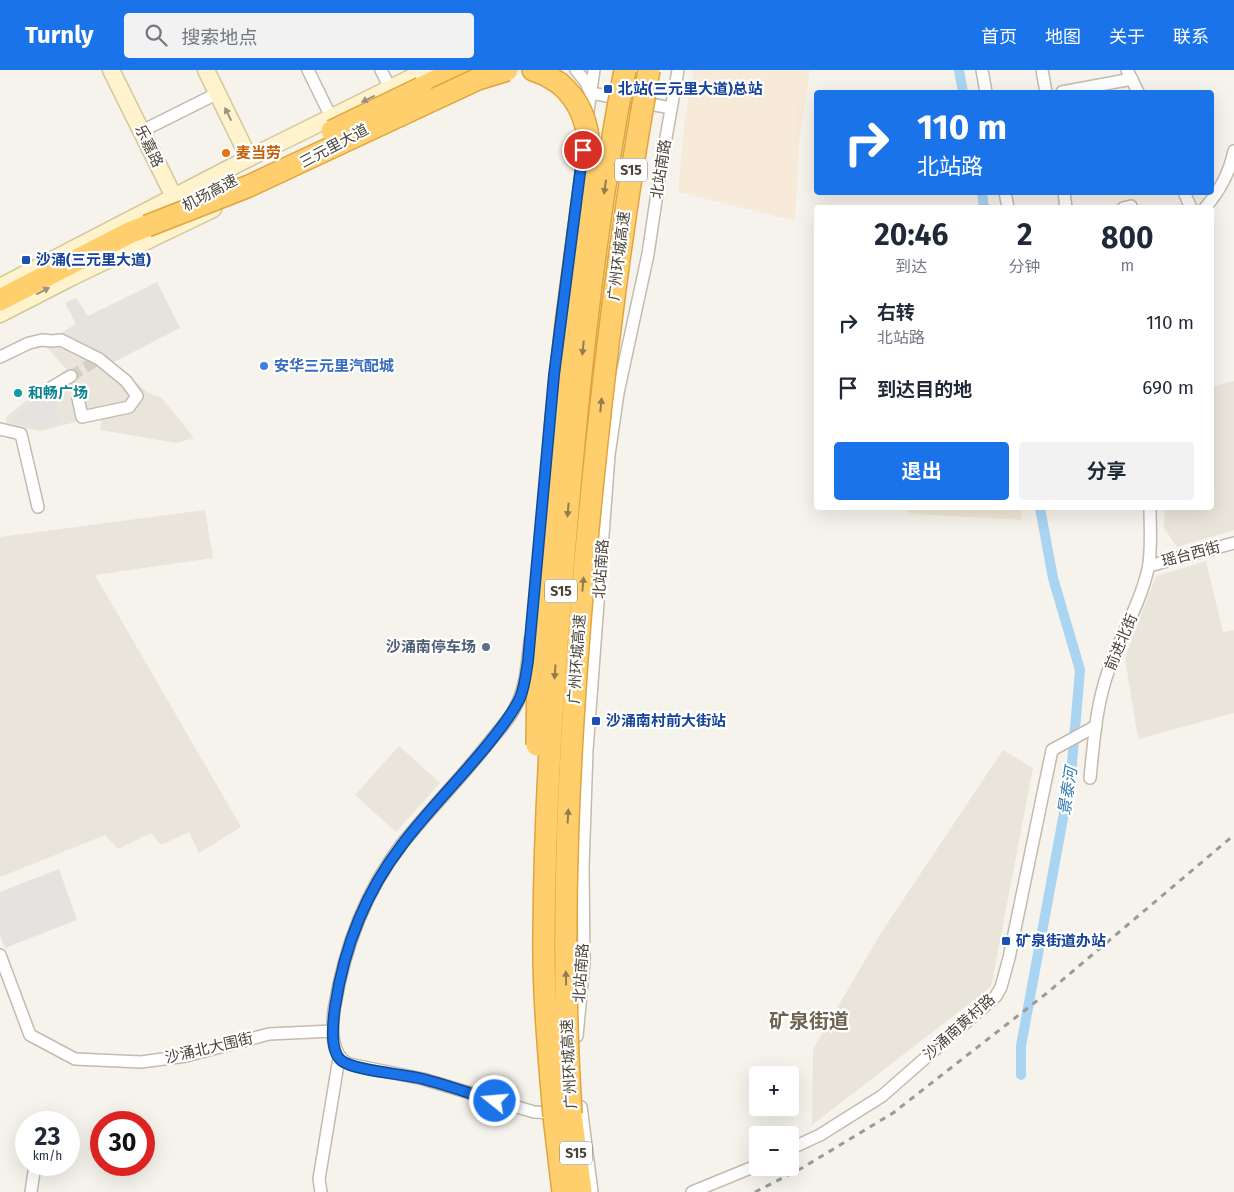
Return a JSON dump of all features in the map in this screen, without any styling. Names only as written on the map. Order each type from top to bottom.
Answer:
[{"type":"highway","points":[[424,79],[448,70]]},
{"type":"highway","points":[[424,79],[458,70]]},
{"type":"highway","points":[[148,226],[249,186],[478,79],[507,70]]},
{"type":"highway","points":[[533,70],[553,78],[571,94],[584,117],[589,138],[588,162],[558,394],[538,666],[538,778],[544,934]]},
{"type":"highway","name":"广州环城高速","points":[[563,1192],[549,1058],[544,934],[551,730],[559,603],[588,308],[612,136],[625,70]]},
{"type":"highway","name":"广州环城高速","points":[[581,1192],[571,1114],[567,1058],[565,966],[567,827],[580,618],[592,481],[616,272],[631,168],[649,70]]},
{"type":"highway","points":[[616,272],[646,137],[664,70]]},
{"type":"highway","name":"机场高速","points":[[0,300],[129,233],[148,226],[424,79]]},
{"type":"main road","name":"乐嘉路","points":[[111,70],[187,223]]},
{"type":"main road","points":[[206,70],[249,158]]},
{"type":"main road","name":"三元里大道","points":[[0,287],[148,226],[187,223],[479,70]]},
{"type":"main road","name":"三元里大道","points":[[0,314],[64,281],[148,226],[174,197],[390,88],[424,79]]},
{"type":"street","points":[[308,70],[331,117]]},
{"type":"street","points":[[381,70],[390,88]]},
{"type":"street","points":[[576,70],[591,93]]},
{"type":"street","points":[[321,1192],[319,1179],[339,1058],[335,1047],[333,1031],[335,1003],[345,955],[354,926],[374,887],[402,844],[471,766],[512,714],[521,696],[525,680],[543,508],[554,375],[594,70]]},
{"type":"street","name":"北站南路","points":[[592,1192],[582,1114],[577,1045],[584,954],[584,820],[587,750],[607,487],[618,393],[648,254],[678,70]]},
{"type":"street","points":[[982,70],[986,90]]},
{"type":"street","points":[[1042,70],[1046,90]]},
{"type":"street","points":[[1070,90],[1129,75],[1137,90]]},
{"type":"street","points":[[142,131],[218,93]]},
{"type":"street","points":[[591,93],[671,108]]},
{"type":"street","points":[[1207,205],[1226,177],[1234,151]]},
{"type":"street","points":[[0,357],[29,343],[42,340],[61,340],[99,359],[126,381],[137,396],[130,407],[82,417],[78,398]]},
{"type":"street","points":[[52,387],[71,376]]},
{"type":"street","points":[[0,429],[21,434],[38,507]]},
{"type":"street","name":"前进北街","points":[[1090,778],[1096,726],[1109,669],[1139,600],[1149,566],[1150,510]]},
{"type":"street","name":"瑶台西街","points":[[1149,566],[1234,543]]},
{"type":"street","name":"沙涌南黄村路","points":[[799,1144],[820,1134],[882,1096],[996,996],[1003,982],[1009,958],[1052,750],[1096,726]]},
{"type":"street","name":"沙涌北大围街","points":[[0,955],[30,1035],[75,1059],[141,1062],[186,1056],[269,1034],[333,1031]]},
{"type":"street","points":[[339,1058],[349,1064],[423,1079],[534,1112],[582,1114]]},
{"type":"street","points":[[692,1192],[749,1169]]},
{"type":"street","points":[[31,1192],[33,1176]]},
{"type":"shaded area","points":[[694,70],[810,70],[799,141],[795,221],[678,192],[685,117]]},
{"type":"shaded area","points":[[157,282],[180,328],[112,363],[58,335],[76,324],[65,303],[76,298],[88,316]]},
{"type":"shaded area","points":[[58,335],[112,363],[149,393],[162,398],[194,438],[177,443],[100,430],[102,415],[41,431],[7,426],[6,417],[66,369],[45,345]]},
{"type":"shaded area","points":[[1234,381],[1234,530],[1177,547],[1164,528],[1165,510],[1214,510],[1214,386]]},
{"type":"shaded area","points":[[52,387],[60,423],[40,429],[11,422],[11,418]]},
{"type":"shaded area","points":[[205,510],[213,558],[95,575],[241,827],[199,853],[189,832],[161,845],[151,833],[118,849],[105,835],[0,877],[0,537]]},
{"type":"shaded area","points":[[904,510],[1020,510],[1022,520],[913,514]]},
{"type":"shaded area","points":[[1206,561],[1223,632],[1234,630],[1234,713],[1138,739],[1125,658],[1156,576]]},
{"type":"shaded area","points":[[399,746],[440,783],[396,832],[355,795]]},
{"type":"shaded area","points":[[1003,750],[1033,768],[991,987],[812,1125],[813,1049],[881,933]]},
{"type":"shaded area","points":[[59,869],[77,920],[5,948],[0,936],[0,892]]},
{"type":"waterway","name":"景泰河","points":[[959,70],[963,90]]},
{"type":"waterway","name":"景泰河","points":[[982,195],[984,205]]},
{"type":"waterway","name":"景泰河","points":[[1021,1075],[1021,1046],[1071,775],[1080,670],[1053,578],[1040,510]]},
{"type":"tunnel","points":[[71,376],[99,359]]},
{"type":"railway","points":[[755,1192],[802,1168],[893,1113],[1047,993],[1234,835]]},
{"type":"place","name":"北站(三元里大道)总站","points":[[608,89]]},
{"type":"place","name":"麦当劳","points":[[226,153]]},
{"type":"place","name":"沙涌(三元里大道)","points":[[26,260]]},
{"type":"place","name":"安华三元里汽配城","points":[[264,366]]},
{"type":"place","name":"和畅广场","points":[[18,393]]},
{"type":"place","name":"沙涌南停车场","points":[[486,647]]},
{"type":"place","name":"沙涌南村前大街站","points":[[596,721]]},
{"type":"place","name":"矿泉街道办站","points":[[1006,941]]},
{"type":"district","name":"矿泉街道","points":[[809,1021]]},
{"type":"route","points":[[495,1101],[423,1079],[349,1064],[339,1058],[335,1047],[333,1020],[341,972],[354,926],[374,887],[402,844],[471,766],[512,714],[521,696],[528,661],[559,328],[583,150]]}]
